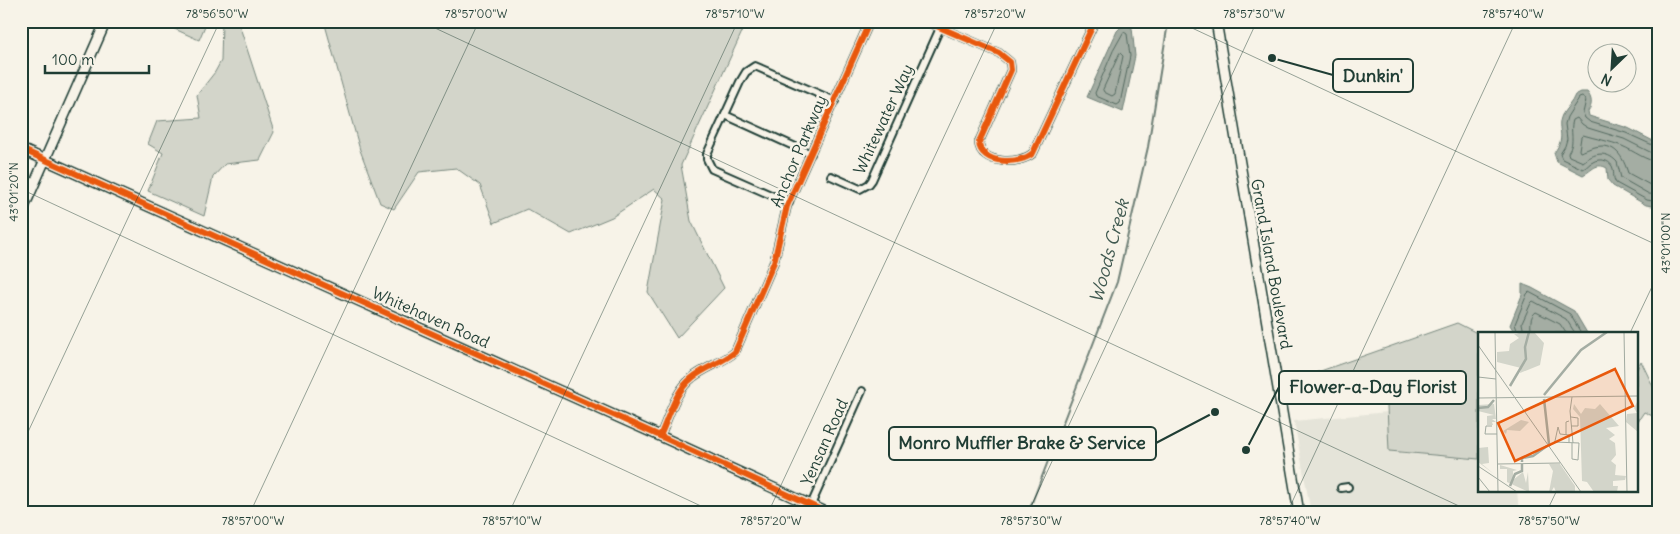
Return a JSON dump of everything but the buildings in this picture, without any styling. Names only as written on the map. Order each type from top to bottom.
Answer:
[{"type":"street","points":[[21,214],[106,21]]},
{"type":"street","name":"Anchor Parkway","points":[[660,436],[685,383],[725,360],[735,352],[774,262],[789,203],[870,21]]},
{"type":"street","points":[[925,21],[998,53],[1010,62],[1012,70],[979,142],[982,151],[996,159],[1012,161],[1021,160],[1033,153],[1095,21]]},
{"type":"street","name":"Grand Island Boulevard","points":[[1216,21],[1299,513]]},
{"type":"street","name":"Whitewater Way","points":[[830,176],[860,189],[872,180],[940,28]]},
{"type":"street","points":[[789,203],[712,169],[707,159],[707,154],[746,72],[755,66],[835,101]]},
{"type":"street","points":[[725,115],[811,154]]},
{"type":"street","name":"Whitehaven Road","points":[[21,149],[828,513]]},
{"type":"street","name":"Yensan Road","points":[[812,505],[862,391]]},
{"type":"shaded area","points":[[157,21],[207,21],[199,40]]},
{"type":"shaded area","points":[[222,21],[238,21],[274,132],[260,160],[225,164],[213,177],[204,216],[148,191],[163,153],[148,144],[157,121],[201,118],[197,95],[221,61]]},
{"type":"shaded area","points":[[324,21],[747,21],[681,165],[691,221],[724,288],[677,338],[648,292],[665,199],[654,189],[612,217],[571,234],[527,209],[494,223],[480,185],[456,168],[419,172],[394,209],[380,203],[360,150]]},
{"type":"shaded area","points":[[1457,323],[1478,334],[1478,459],[1389,451],[1387,406],[1312,374]]},
{"type":"shaded area","points":[[1641,361],[1659,399],[1659,419],[1644,412],[1638,421],[1638,367]]},
{"type":"shaded area","points":[[1388,412],[1390,451],[1478,459],[1478,492],[1517,492],[1519,513],[1311,513],[1294,421]]},
{"type":"water","points":[[1128,26],[1132,28],[1135,56],[1123,112],[1087,97],[1117,31],[1121,27]]},
{"type":"water","points":[[1587,92],[1591,99],[1591,106],[1588,111],[1589,116],[1628,128],[1659,144],[1659,207],[1646,205],[1613,186],[1608,180],[1607,168],[1603,166],[1597,166],[1583,175],[1557,162],[1554,153],[1561,137],[1560,120],[1575,95]]},
{"type":"water","points":[[1522,284],[1574,311],[1586,332],[1514,332],[1510,325],[1522,295]]},
{"type":"waterway","name":"Woods Creek","points":[[1028,513],[1117,282],[1148,147],[1167,29],[1180,21]]},
{"type":"cycle path","points":[[660,436],[673,405],[686,383],[697,374],[735,352],[774,262],[787,206],[870,21]]},
{"type":"cycle path","points":[[925,21],[999,53],[1010,62],[1011,70],[979,142],[981,150],[986,155],[1001,161],[1019,160],[1033,153],[1095,21]]},
{"type":"cycle path","points":[[21,149],[828,513]]},
{"type":"place","name":"Dunkin'","points":[[1272,58]]},
{"type":"place","name":"Monro Muffler Brake & Service","points":[[1215,412]]},
{"type":"place","name":"Flower-a-Day Florist","points":[[1246,450]]}]
